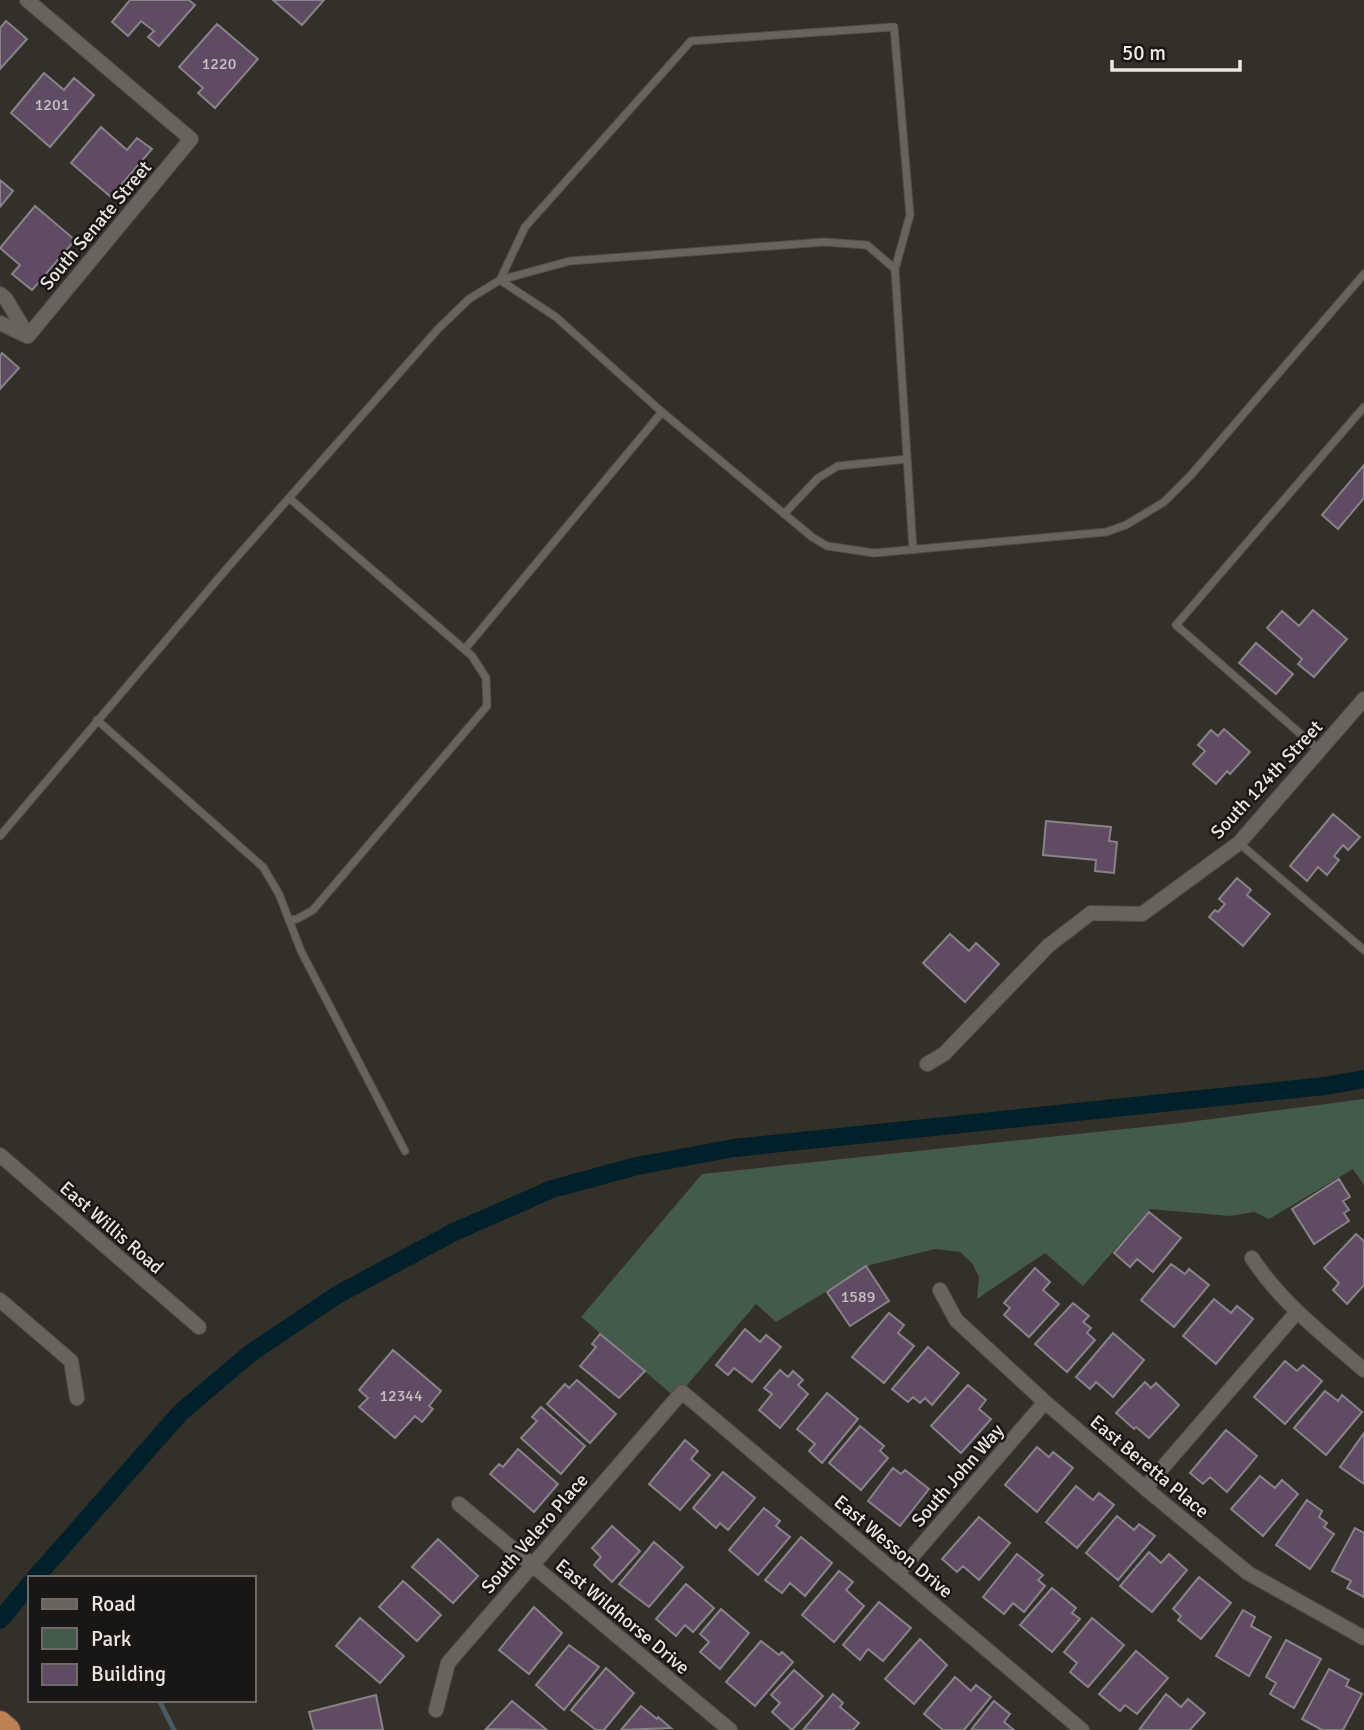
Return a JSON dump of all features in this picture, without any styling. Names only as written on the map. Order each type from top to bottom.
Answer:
[{"type":"highway","points":[[0,1723],[8,1730]]},
{"type":"street","name":"South Senate Street","points":[[27,0],[191,139],[28,336]]},
{"type":"street","points":[[0,294],[6,299],[28,336]]},
{"type":"street","points":[[0,323],[28,336]]},
{"type":"street","name":"South 124th Street","points":[[927,1065],[944,1054],[1048,946],[1091,913],[1142,914],[1239,843],[1361,708]]},
{"type":"street","name":"East Willis Road","points":[[0,1155],[199,1327]]},
{"type":"street","points":[[1252,1258],[1268,1282],[1297,1312],[1364,1370]]},
{"type":"street","name":"East Beretta Place","points":[[940,1290],[956,1320],[1045,1402],[1248,1573],[1364,1638]]},
{"type":"street","points":[[0,1300],[71,1361],[78,1398]]},
{"type":"street","points":[[1145,1488],[1297,1312]]},
{"type":"street","name":"South Velero Place","points":[[436,1710],[447,1663],[681,1392]]},
{"type":"street","name":"East Wesson Drive","points":[[681,1392],[1082,1730]]},
{"type":"street","name":"South John Way","points":[[897,1574],[1045,1402]]},
{"type":"street","name":"East Wildhorse Drive","points":[[459,1504],[730,1730]]},
{"type":"lane","points":[[500,280],[525,227],[691,41],[894,27],[910,215],[895,268],[913,550]]},
{"type":"lane","points":[[0,836],[289,498],[438,330],[469,299],[500,280],[570,261],[824,242],[867,245],[895,268]]},
{"type":"lane","points":[[500,280],[556,317],[662,412],[812,537],[827,546],[874,553],[1106,531],[1126,525],[1146,514],[1164,502],[1207,457],[1364,274]]},
{"type":"lane","points":[[1320,751],[1176,625],[1364,407]]},
{"type":"lane","points":[[465,649],[662,412]]},
{"type":"lane","points":[[784,514],[818,478],[838,466],[907,459]]},
{"type":"lane","points":[[289,498],[472,656],[486,678],[488,706],[313,911],[289,920]]},
{"type":"lane","points":[[97,720],[263,867],[279,894],[301,951],[405,1151]]},
{"type":"lane","points":[[1239,843],[1364,950]]},
{"type":"green space","points":[[1364,1099],[1364,1185],[1353,1169],[1269,1219],[1254,1212],[1230,1216],[1150,1209],[1083,1286],[1045,1253],[977,1299],[979,1277],[972,1263],[960,1252],[935,1249],[870,1265],[776,1322],[756,1304],[676,1398],[581,1317],[702,1174],[1181,1123]]},
{"type":"building","points":[[130,0],[189,0],[195,5],[159,46],[148,37],[154,31],[141,21],[128,36],[112,22]]},
{"type":"building","points":[[273,0],[324,0],[302,25]]},
{"type":"building","points":[[6,21],[27,39],[0,69],[0,28]]},
{"type":"building","points":[[217,24],[258,59],[215,108],[198,93],[203,88],[179,67]]},
{"type":"building","points":[[44,73],[64,90],[74,78],[94,95],[50,147],[11,113]]},
{"type":"building","points":[[101,127],[127,150],[137,138],[152,149],[111,197],[71,163]]},
{"type":"building","points":[[0,180],[13,191],[0,207]]},
{"type":"building","points":[[35,206],[75,240],[32,290],[12,274],[20,265],[0,248]]},
{"type":"building","points":[[2,353],[19,368],[0,389],[0,356]]},
{"type":"building","points":[[1364,465],[1364,498],[1338,529],[1322,515]]},
{"type":"building","points":[[1313,610],[1347,639],[1314,677],[1298,664],[1302,659],[1267,628],[1282,611],[1299,626]]},
{"type":"building","points":[[1256,643],[1293,674],[1276,694],[1239,663]]},
{"type":"building","points":[[1224,729],[1250,752],[1230,774],[1227,771],[1216,784],[1193,764],[1205,751],[1198,745],[1211,730],[1218,736]]},
{"type":"building","points":[[1333,814],[1360,837],[1348,850],[1343,845],[1334,856],[1339,860],[1327,875],[1318,867],[1307,881],[1290,866]]},
{"type":"building","points":[[1046,821],[1111,827],[1109,841],[1117,842],[1114,873],[1095,871],[1096,860],[1043,855]]},
{"type":"building","points":[[1237,878],[1251,890],[1247,895],[1270,914],[1243,946],[1209,917],[1225,904],[1219,899]]},
{"type":"building","points":[[950,934],[969,951],[976,943],[999,964],[965,1002],[923,963]]},
{"type":"building","points":[[1339,1179],[1350,1197],[1343,1201],[1349,1210],[1344,1213],[1349,1221],[1314,1244],[1292,1209]]},
{"type":"building","points":[[1149,1212],[1181,1238],[1153,1272],[1137,1259],[1130,1267],[1114,1253]]},
{"type":"building","points":[[1356,1234],[1364,1241],[1364,1285],[1347,1304],[1333,1290],[1339,1283],[1324,1268]]},
{"type":"building","points":[[1171,1264],[1185,1274],[1189,1269],[1209,1285],[1174,1327],[1141,1300]]},
{"type":"building","points":[[866,1266],[889,1301],[850,1326],[827,1292]]},
{"type":"building","points":[[1035,1268],[1050,1282],[1043,1290],[1059,1304],[1029,1337],[1004,1315],[1010,1308],[1004,1303]]},
{"type":"building","points":[[1214,1299],[1231,1313],[1237,1306],[1253,1319],[1216,1364],[1183,1336]]},
{"type":"building","points":[[1073,1303],[1089,1316],[1083,1322],[1091,1328],[1087,1333],[1095,1340],[1067,1372],[1035,1344]]},
{"type":"building","points":[[889,1313],[904,1325],[898,1333],[914,1346],[884,1383],[852,1357]]},
{"type":"building","points":[[745,1329],[760,1342],[766,1335],[781,1347],[752,1382],[734,1368],[728,1375],[716,1365]]},
{"type":"building","points":[[1113,1333],[1144,1360],[1113,1397],[1096,1382],[1090,1389],[1076,1377]]},
{"type":"building","points":[[600,1334],[645,1371],[619,1398],[580,1366],[596,1347],[592,1344]]},
{"type":"building","points":[[928,1347],[959,1373],[932,1405],[925,1398],[920,1403],[913,1397],[908,1402],[892,1389]]},
{"type":"building","points":[[393,1350],[441,1391],[429,1406],[433,1409],[422,1422],[415,1416],[395,1438],[359,1407],[368,1398],[359,1390]]},
{"type":"building","points":[[1285,1361],[1297,1371],[1303,1365],[1322,1381],[1285,1424],[1254,1397]]},
{"type":"building","points":[[780,1370],[788,1377],[793,1371],[803,1380],[798,1385],[808,1394],[780,1428],[759,1410],[772,1394],[764,1388]]},
{"type":"building","points":[[577,1380],[616,1414],[590,1443],[547,1404],[565,1384],[569,1388]]},
{"type":"building","points":[[1145,1382],[1151,1388],[1156,1383],[1179,1405],[1149,1438],[1116,1413]]},
{"type":"building","points":[[968,1385],[986,1400],[979,1409],[991,1419],[961,1453],[931,1426]]},
{"type":"building","points":[[1325,1391],[1338,1401],[1342,1395],[1362,1412],[1326,1455],[1294,1428]]},
{"type":"building","points":[[827,1393],[858,1419],[822,1463],[809,1451],[815,1444],[797,1429]]},
{"type":"building","points":[[541,1407],[585,1446],[561,1474],[521,1438],[537,1421],[532,1417]]},
{"type":"building","points":[[860,1426],[884,1446],[880,1451],[888,1458],[861,1490],[829,1463]]},
{"type":"building","points":[[1226,1430],[1257,1456],[1227,1492],[1210,1477],[1203,1484],[1190,1473]]},
{"type":"building","points":[[1364,1433],[1364,1484],[1340,1467]]},
{"type":"building","points":[[685,1440],[698,1451],[691,1459],[710,1475],[680,1510],[649,1484]]},
{"type":"building","points":[[1037,1447],[1049,1457],[1053,1452],[1073,1468],[1037,1512],[1005,1485]]},
{"type":"building","points":[[518,1449],[558,1484],[534,1512],[490,1474],[499,1464],[503,1467]]},
{"type":"building","points":[[893,1468],[901,1474],[905,1470],[929,1489],[900,1526],[868,1501]]},
{"type":"building","points":[[723,1472],[755,1498],[728,1530],[720,1523],[716,1528],[693,1508]]},
{"type":"building","points":[[1260,1476],[1275,1488],[1282,1480],[1298,1494],[1263,1536],[1231,1509]]},
{"type":"building","points":[[1076,1486],[1093,1500],[1099,1493],[1114,1505],[1077,1548],[1046,1522]]},
{"type":"building","points":[[1307,1500],[1322,1511],[1319,1517],[1327,1523],[1324,1527],[1334,1534],[1310,1569],[1276,1545]]},
{"type":"building","points":[[764,1508],[780,1521],[776,1526],[790,1537],[758,1575],[729,1550]]},
{"type":"building","points":[[1117,1516],[1134,1530],[1139,1524],[1155,1536],[1118,1580],[1086,1553]]},
{"type":"building","points":[[979,1517],[1010,1543],[979,1580],[963,1566],[957,1572],[942,1559]]},
{"type":"building","points":[[612,1526],[640,1551],[612,1582],[594,1565],[601,1557],[592,1548]]},
{"type":"building","points":[[1355,1528],[1364,1533],[1364,1597],[1347,1588],[1351,1581],[1332,1571]]},
{"type":"building","points":[[801,1537],[832,1563],[805,1596],[790,1583],[782,1593],[765,1580]]},
{"type":"building","points":[[438,1539],[478,1576],[453,1603],[412,1567]]},
{"type":"building","points":[[654,1542],[683,1567],[649,1607],[619,1584]]},
{"type":"building","points":[[1149,1552],[1161,1563],[1169,1554],[1187,1570],[1152,1612],[1120,1586]]},
{"type":"building","points":[[1017,1554],[1043,1575],[1038,1580],[1045,1586],[1024,1612],[1013,1603],[1004,1614],[983,1597]]},
{"type":"building","points":[[839,1571],[853,1582],[846,1590],[864,1606],[834,1642],[802,1615]]},
{"type":"building","points":[[1199,1577],[1231,1603],[1201,1639],[1178,1620],[1181,1616],[1173,1609]]},
{"type":"building","points":[[403,1581],[441,1615],[417,1641],[379,1607]]},
{"type":"building","points":[[686,1584],[714,1608],[693,1632],[685,1625],[676,1636],[656,1619]]},
{"type":"building","points":[[1052,1588],[1076,1608],[1072,1613],[1080,1619],[1052,1652],[1020,1625]]},
{"type":"building","points":[[879,1602],[911,1628],[883,1661],[868,1649],[860,1660],[843,1645]]},
{"type":"building","points":[[534,1607],[562,1633],[529,1674],[499,1650]]},
{"type":"building","points":[[721,1609],[749,1633],[720,1669],[700,1652],[709,1642],[700,1634]]},
{"type":"building","points":[[1243,1610],[1255,1617],[1251,1626],[1271,1637],[1249,1676],[1216,1656]]},
{"type":"building","points":[[360,1618],[404,1656],[380,1683],[336,1646]]},
{"type":"building","points":[[1092,1618],[1124,1645],[1088,1687],[1070,1672],[1077,1663],[1064,1652]]},
{"type":"building","points":[[920,1639],[947,1665],[914,1704],[885,1679]]},
{"type":"building","points":[[1286,1640],[1321,1659],[1294,1708],[1270,1694],[1276,1683],[1266,1677]]},
{"type":"building","points":[[761,1641],[779,1655],[782,1652],[793,1662],[755,1706],[726,1682]]},
{"type":"building","points":[[569,1645],[599,1667],[564,1710],[536,1685]]},
{"type":"building","points":[[1136,1651],[1168,1678],[1137,1714],[1125,1705],[1120,1711],[1099,1694]]},
{"type":"building","points":[[606,1668],[634,1693],[604,1730],[596,1730],[571,1710]]},
{"type":"building","points":[[1329,1669],[1349,1680],[1346,1686],[1362,1694],[1343,1730],[1322,1730],[1302,1719]]},
{"type":"building","points":[[794,1670],[823,1696],[792,1730],[772,1712],[780,1703],[771,1695]]},
{"type":"building","points":[[955,1677],[971,1691],[976,1685],[991,1697],[964,1730],[943,1730],[924,1714]]},
{"type":"building","points":[[833,1694],[843,1703],[840,1707],[859,1723],[853,1730],[803,1730]]},
{"type":"building","points":[[1166,1694],[1181,1707],[1188,1699],[1205,1713],[1190,1730],[1139,1730]]},
{"type":"building","points":[[376,1695],[383,1730],[314,1730],[309,1712]]},
{"type":"building","points":[[512,1701],[547,1730],[486,1729]]},
{"type":"building","points":[[994,1701],[1010,1714],[1004,1722],[1014,1730],[971,1730]]},
{"type":"building","points":[[641,1706],[657,1719],[658,1717],[671,1728],[621,1730]]},
{"type":"waterway","points":[[37,1576],[181,1412],[251,1353],[337,1295],[454,1232],[552,1189],[637,1166],[734,1148],[1325,1086],[1364,1079]]},
{"type":"waterway","points":[[0,1620],[28,1586]]},
{"type":"waterway","points":[[160,1702],[174,1730]]}]
